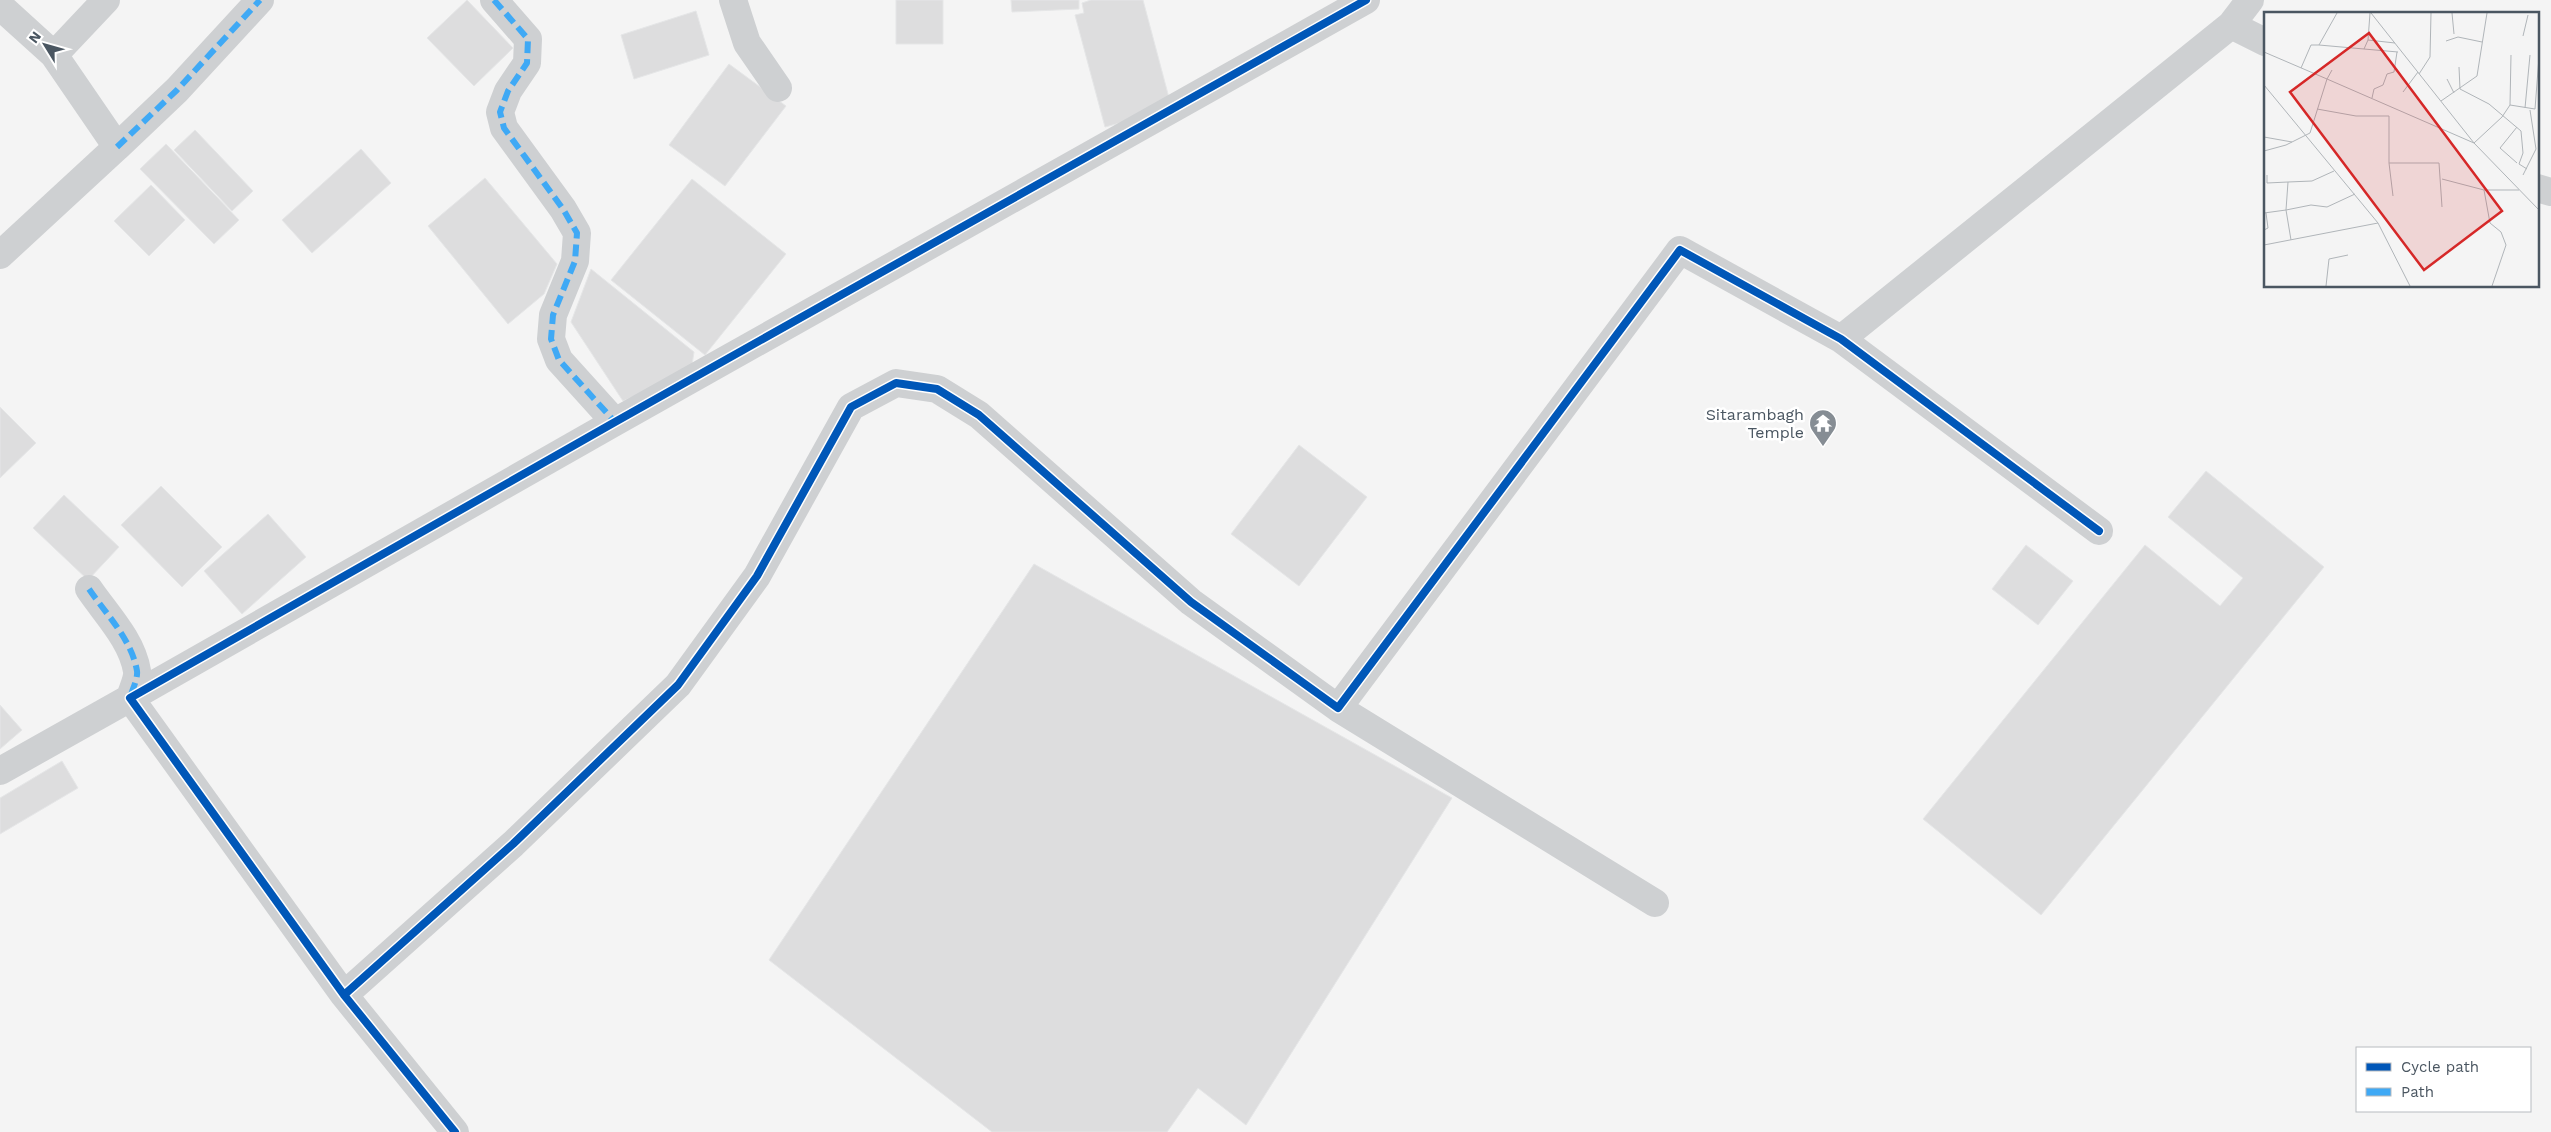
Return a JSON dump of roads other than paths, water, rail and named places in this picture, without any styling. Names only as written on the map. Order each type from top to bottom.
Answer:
[{"type":"street","points":[[54,55],[106,0]]},
{"type":"street","points":[[0,255],[177,90],[260,0]]},
{"type":"street","points":[[494,0],[528,39],[527,63],[508,91],[500,112],[504,128],[563,209],[577,233],[575,261],[553,316],[551,339],[559,360],[615,422]]},
{"type":"street","points":[[733,0],[748,43],[778,88]]},
{"type":"street","points":[[0,772],[615,422],[1366,0]]},
{"type":"street","points":[[1841,339],[2231,25],[2250,0]]},
{"type":"street","points":[[0,6],[54,55],[117,147]]},
{"type":"street","points":[[2231,25],[2264,42]]},
{"type":"street","points":[[2538,188],[2551,192]]},
{"type":"street","points":[[1338,708],[1680,250],[1841,339],[2099,531]]},
{"type":"street","points":[[344,995],[513,844],[678,684],[757,576],[851,407],[896,383],[937,389],[979,415],[1191,602],[1338,708],[1655,903]]},
{"type":"street","points":[[89,589],[127,643],[133,658],[137,673],[130,698]]},
{"type":"street","points":[[130,698],[344,995],[455,1132]]},
{"type":"place","name":"Sitarambagh Temple","points":[[1823,447]]}]
